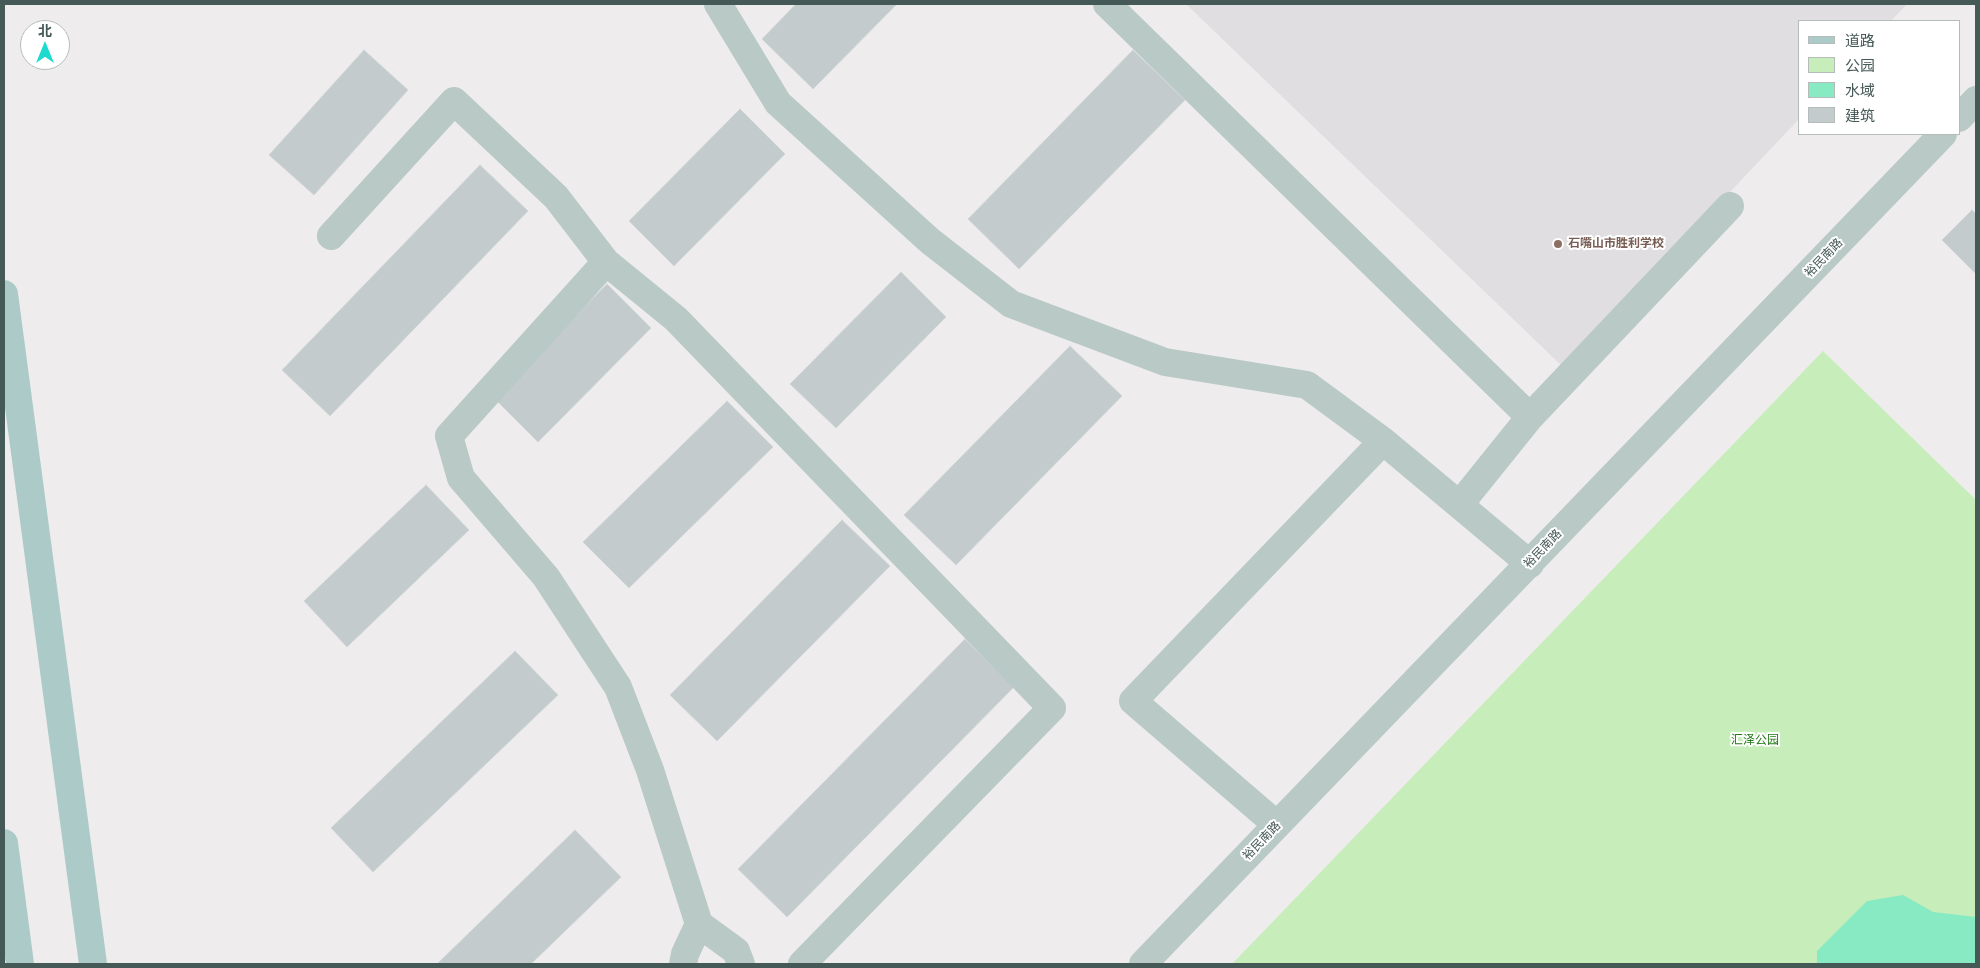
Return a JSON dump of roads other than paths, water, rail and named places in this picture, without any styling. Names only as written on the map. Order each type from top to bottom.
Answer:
[{"type":"main road","points":[[4,294],[93,964]]},
{"type":"main road","points":[[4,843],[20,964]]},
{"type":"street","points":[[718,4],[778,103],[930,241],[1011,304],[1164,362],[1307,385],[1383,441],[1530,564]]},
{"type":"street","points":[[1107,4],[1530,417]]},
{"type":"street","points":[[1960,117],[1976,100]]},
{"type":"street","points":[[331,236],[454,101],[556,197],[606,262],[676,318],[1052,708],[802,964]]},
{"type":"street","name":"裕民南路","points":[[1143,964],[1943,135]]},
{"type":"street","points":[[1460,504],[1530,417],[1730,206]]},
{"type":"street","points":[[606,262],[449,436],[461,478],[546,577],[618,688],[650,770],[699,924],[736,951],[741,964]]},
{"type":"street","points":[[1277,825],[1133,701],[1383,441]]},
{"type":"street","points":[[683,964],[685,954],[699,924]]},
{"type":"water","points":[[1903,895],[1933,912],[1976,917],[1976,964],[1817,964],[1817,951],[1867,901]]},
{"type":"place","name":"石嘴山市胜利学校","points":[[1558,244]]},
{"type":"park label","name":"汇泽公园","points":[[1755,741]]}]
